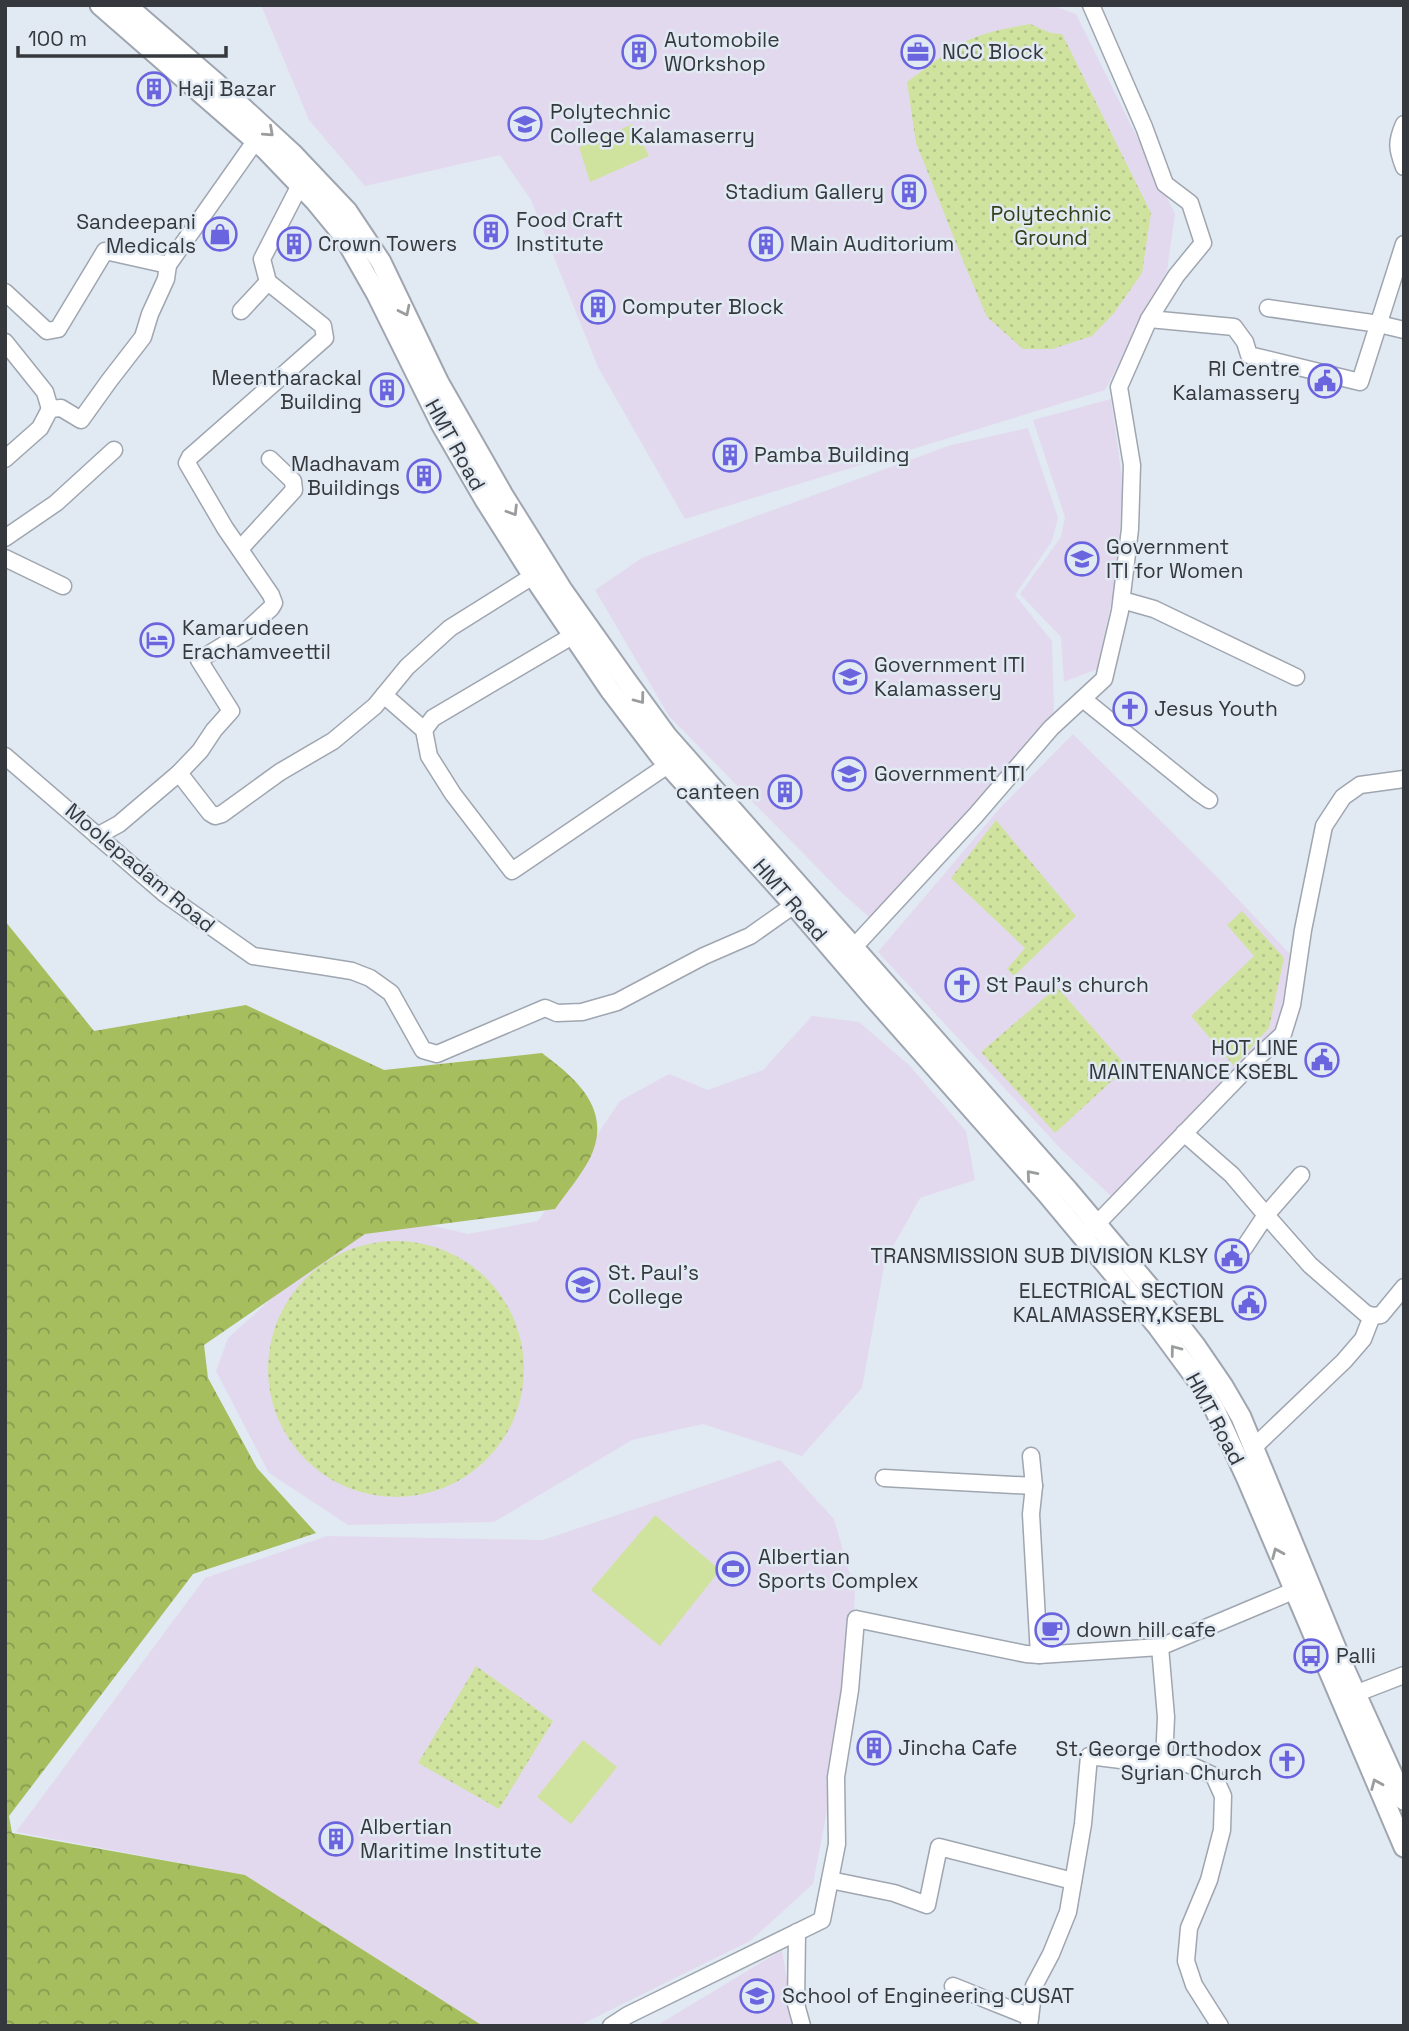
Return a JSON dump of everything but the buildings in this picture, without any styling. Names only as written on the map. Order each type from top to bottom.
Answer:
[{"type":"main road","name":"HMT Road","points":[[100,5],[256,140],[343,235],[441,424],[485,500],[610,690],[668,765],[738,829],[854,947],[880,990]]},
{"type":"main road","name":"HMT Road","points":[[126,5],[293,154],[347,211],[381,262],[461,424],[563,591],[667,736],[794,905],[880,990],[994,1133],[1152,1290],[1195,1345],[1223,1386],[1254,1447],[1302,1587],[1348,1696],[1404,1847]]},
{"type":"main road","name":"HMT Road","points":[[1090,1231],[1200,1384],[1302,1587]]},
{"type":"main road","name":"HMT Road","points":[[1348,1696],[1402,1793]]},
{"type":"street","points":[[854,947],[976,815],[1051,728],[1104,679],[1122,600],[1130,529],[1132,465],[1119,387],[1149,319],[1176,276],[1203,243],[1190,203],[1165,184],[1144,127],[1091,5]]},
{"type":"street","points":[[1404,124],[1398,136],[1397,150],[1404,167]]},
{"type":"street","points":[[50,409],[61,408],[81,420],[143,337],[166,279],[168,265],[256,140]]},
{"type":"street","points":[[97,836],[119,824],[201,751],[214,730],[231,711],[199,660],[245,632],[274,603],[187,463],[190,457],[325,338],[323,326],[268,282],[262,259],[300,185]]},
{"type":"street","points":[[5,292],[47,331],[58,329],[105,251],[168,265]]},
{"type":"street","points":[[1149,319],[1234,327],[1245,342],[1248,355],[1360,383],[1402,253]]},
{"type":"street","points":[[240,311],[268,282]]},
{"type":"street","points":[[1268,309],[1379,324],[1404,330]]},
{"type":"street","points":[[5,342],[45,392],[50,409],[40,428],[5,459]]},
{"type":"street","points":[[5,538],[56,503],[114,450]]},
{"type":"street","points":[[240,549],[294,491],[293,481],[270,459]]},
{"type":"street","points":[[5,558],[63,586]]},
{"type":"street","points":[[179,773],[210,813],[215,816],[222,814],[280,772],[333,741],[375,706],[407,667],[450,628],[533,576]]},
{"type":"street","points":[[1122,600],[1154,609],[1296,677]]},
{"type":"street","points":[[424,730],[433,718],[572,636]]},
{"type":"street","points":[[384,695],[424,730],[429,756],[453,794],[512,871],[668,765]]},
{"type":"street","points":[[1083,699],[1209,800]]},
{"type":"street","name":"Moolepadam Road","points":[[5,755],[164,894],[253,956],[331,967],[370,978],[391,993],[423,1049],[438,1054],[545,1008],[557,1013],[582,1012],[617,1002],[704,956],[750,936],[794,905]]},
{"type":"street","points":[[1090,1231],[1283,1034],[1292,1005],[1303,930],[1324,826],[1343,797],[1360,785],[1404,779]]},
{"type":"street","points":[[1184,1133],[1231,1175],[1310,1265],[1365,1313],[1372,1316],[1381,1315],[1404,1287]]},
{"type":"street","points":[[1244,1248],[1266,1215],[1301,1175]]},
{"type":"street","points":[[1254,1447],[1345,1361],[1363,1339],[1372,1316]]},
{"type":"street","points":[[1031,1456],[1034,1486],[1031,1514],[1039,1655]]},
{"type":"street","points":[[884,1478],[1034,1486]]},
{"type":"street","points":[[611,2026],[631,2020],[822,1920],[837,1844],[836,1777],[850,1690],[856,1619],[1026,1654],[1160,1647],[1302,1587]]},
{"type":"street","points":[[1160,1647],[1166,1717],[1164,1762]]},
{"type":"street","points":[[1348,1696],[1404,1675]]},
{"type":"street","points":[[953,1986],[1029,2021],[1034,1986],[1068,1912],[1083,1824],[1089,1756],[1188,1765],[1214,1776],[1223,1796],[1222,1830],[1209,1880],[1189,1928],[1186,1961],[1194,1985],[1220,2026]]},
{"type":"street","points":[[830,1880],[898,1894],[927,1905],[939,1847],[1073,1881]]},
{"type":"street","points":[[797,1932],[796,2004],[802,2026]]},
{"type":"shaded area","points":[[261,5],[1051,5],[1076,14],[1175,214],[1167,271],[1105,390],[685,519],[598,367],[531,200],[500,155],[365,186],[309,120]]},
{"type":"shaded area","name":"Government ITI for Women","points":[[1111,399],[1123,485],[1116,580],[1097,669],[1064,682],[1061,637],[1020,594],[1061,537],[1065,517],[1033,420]]},
{"type":"shaded area","name":"Government ITI Kalamassery","points":[[1028,428],[1058,518],[1052,541],[1015,595],[1052,641],[1054,712],[980,800],[870,918],[843,894],[669,716],[595,590],[642,558],[948,446]]},
{"type":"shaded area","points":[[1073,734],[1291,955],[1277,1030],[1112,1197],[1061,1149],[878,952],[1000,808]]},
{"type":"shaded area","name":"St. Paul's College","points":[[812,1016],[859,1022],[909,1065],[966,1131],[975,1180],[920,1198],[885,1261],[862,1388],[802,1456],[703,1424],[632,1440],[494,1522],[348,1525],[269,1473],[216,1371],[228,1338],[333,1243],[408,1220],[468,1234],[538,1221],[620,1101],[669,1074],[708,1090],[763,1070]]},
{"type":"shaded area","points":[[780,1460],[834,1519],[855,1592],[850,1678],[844,1722],[813,1884],[750,1941],[578,2026],[483,2026],[245,1875],[16,1832],[205,1578],[327,1536],[543,1540]]},
{"type":"shaded area","name":"School of Engineering CUSAT","points":[[782,1950],[795,2026],[656,2026]]},
{"type":"green space","name":"Polytechnic Ground","points":[[1030,24],[1051,33],[1062,34],[1151,213],[1142,273],[1114,313],[1092,336],[1052,349],[1023,349],[987,317],[916,143],[907,82],[971,39]]},
{"type":"green space","points":[[633,124],[649,156],[590,182],[579,147]]},
{"type":"green space","points":[[996,820],[1076,916],[1014,976],[1007,969],[1025,948],[951,878]]},
{"type":"green space","points":[[1242,911],[1284,958],[1269,1028],[1234,1066],[1191,1016],[1254,956],[1227,925]]},
{"type":"green space","points":[[5,921],[94,1031],[246,1005],[384,1070],[542,1053],[579,1086],[595,1112],[596,1142],[589,1160],[555,1209],[365,1234],[204,1345],[208,1378],[257,1468],[316,1533],[193,1574],[9,1816],[12,1833],[245,1875],[483,2026],[5,2026]]},
{"type":"green space","points":[[1057,987],[1127,1067],[1055,1133],[981,1052]]},
{"type":"green space","points":[[383,1241],[409,1241],[445,1250],[467,1262],[487,1278],[503,1298],[515,1320],[522,1344],[522,1394],[515,1418],[503,1440],[487,1460],[467,1476],[445,1488],[409,1497],[383,1497],[347,1488],[325,1476],[305,1460],[289,1440],[277,1418],[268,1382],[268,1356],[277,1320],[289,1298],[305,1278],[325,1262],[347,1250]]},
{"type":"green space","points":[[655,1515],[720,1570],[660,1646],[591,1590]]},
{"type":"green space","points":[[476,1666],[553,1721],[499,1809],[418,1763]]},
{"type":"green space","points":[[583,1740],[617,1767],[571,1824],[537,1797]]},
{"type":"place","name":"Automobile WOrkshop","points":[[639,52]]},
{"type":"place","name":"NCC Block","points":[[918,52]]},
{"type":"place","name":"Haji Bazar","points":[[154,89]]},
{"type":"place","name":"Polytechnic College Kalamaserry","points":[[525,124]]},
{"type":"place","name":"Stadium Gallery","points":[[909,192]]},
{"type":"place","name":"Food Craft Institute","points":[[491,232]]},
{"type":"place","name":"Sandeepani Medicals","points":[[220,234]]},
{"type":"place","name":"Crown Towers","points":[[294,244]]},
{"type":"place","name":"Main Auditorium","points":[[766,244]]},
{"type":"place","name":"Computer Block","points":[[598,307]]},
{"type":"place","name":"RI Centre Kalamassery","points":[[1325,381]]},
{"type":"place","name":"Meentharackal Building","points":[[387,390]]},
{"type":"place","name":"Pamba Building","points":[[730,455]]},
{"type":"place","name":"Madhavam Buildings","points":[[424,476]]},
{"type":"place","name":"Government ITI for Women","points":[[1082,559]]},
{"type":"place","name":"Kamarudeen Erachamveettil","points":[[157,640]]},
{"type":"place","name":"Government ITI Kalamassery","points":[[850,677]]},
{"type":"place","name":"Jesus Youth","points":[[1130,709]]},
{"type":"place","name":"Government ITI","points":[[849,774]]},
{"type":"place","name":"canteen","points":[[785,792]]},
{"type":"place","name":"St Paul's church","points":[[962,985]]},
{"type":"place","name":"HOT LINE MAINTENANCE KSEBL","points":[[1322,1060]]},
{"type":"place","name":"TRANSMISSION SUB DIVISION KLSY","points":[[1232,1256]]},
{"type":"place","name":"St. Paul's College","points":[[583,1285]]},
{"type":"place","name":"ELECTRICAL SECTION KALAMASSERY,KSEBL","points":[[1249,1303]]},
{"type":"place","name":"Albertian Sports Complex","points":[[733,1569]]},
{"type":"place","name":"down hill cafe","points":[[1052,1630]]},
{"type":"place","name":"Palli","points":[[1311,1656]]},
{"type":"place","name":"Jincha Cafe","points":[[874,1748]]},
{"type":"place","name":"St. George Orthodox Syrian Church","points":[[1287,1761]]},
{"type":"place","name":"Albertian Maritime Institute","points":[[336,1839]]},
{"type":"place","name":"School of Engineering CUSAT","points":[[757,1996]]}]
